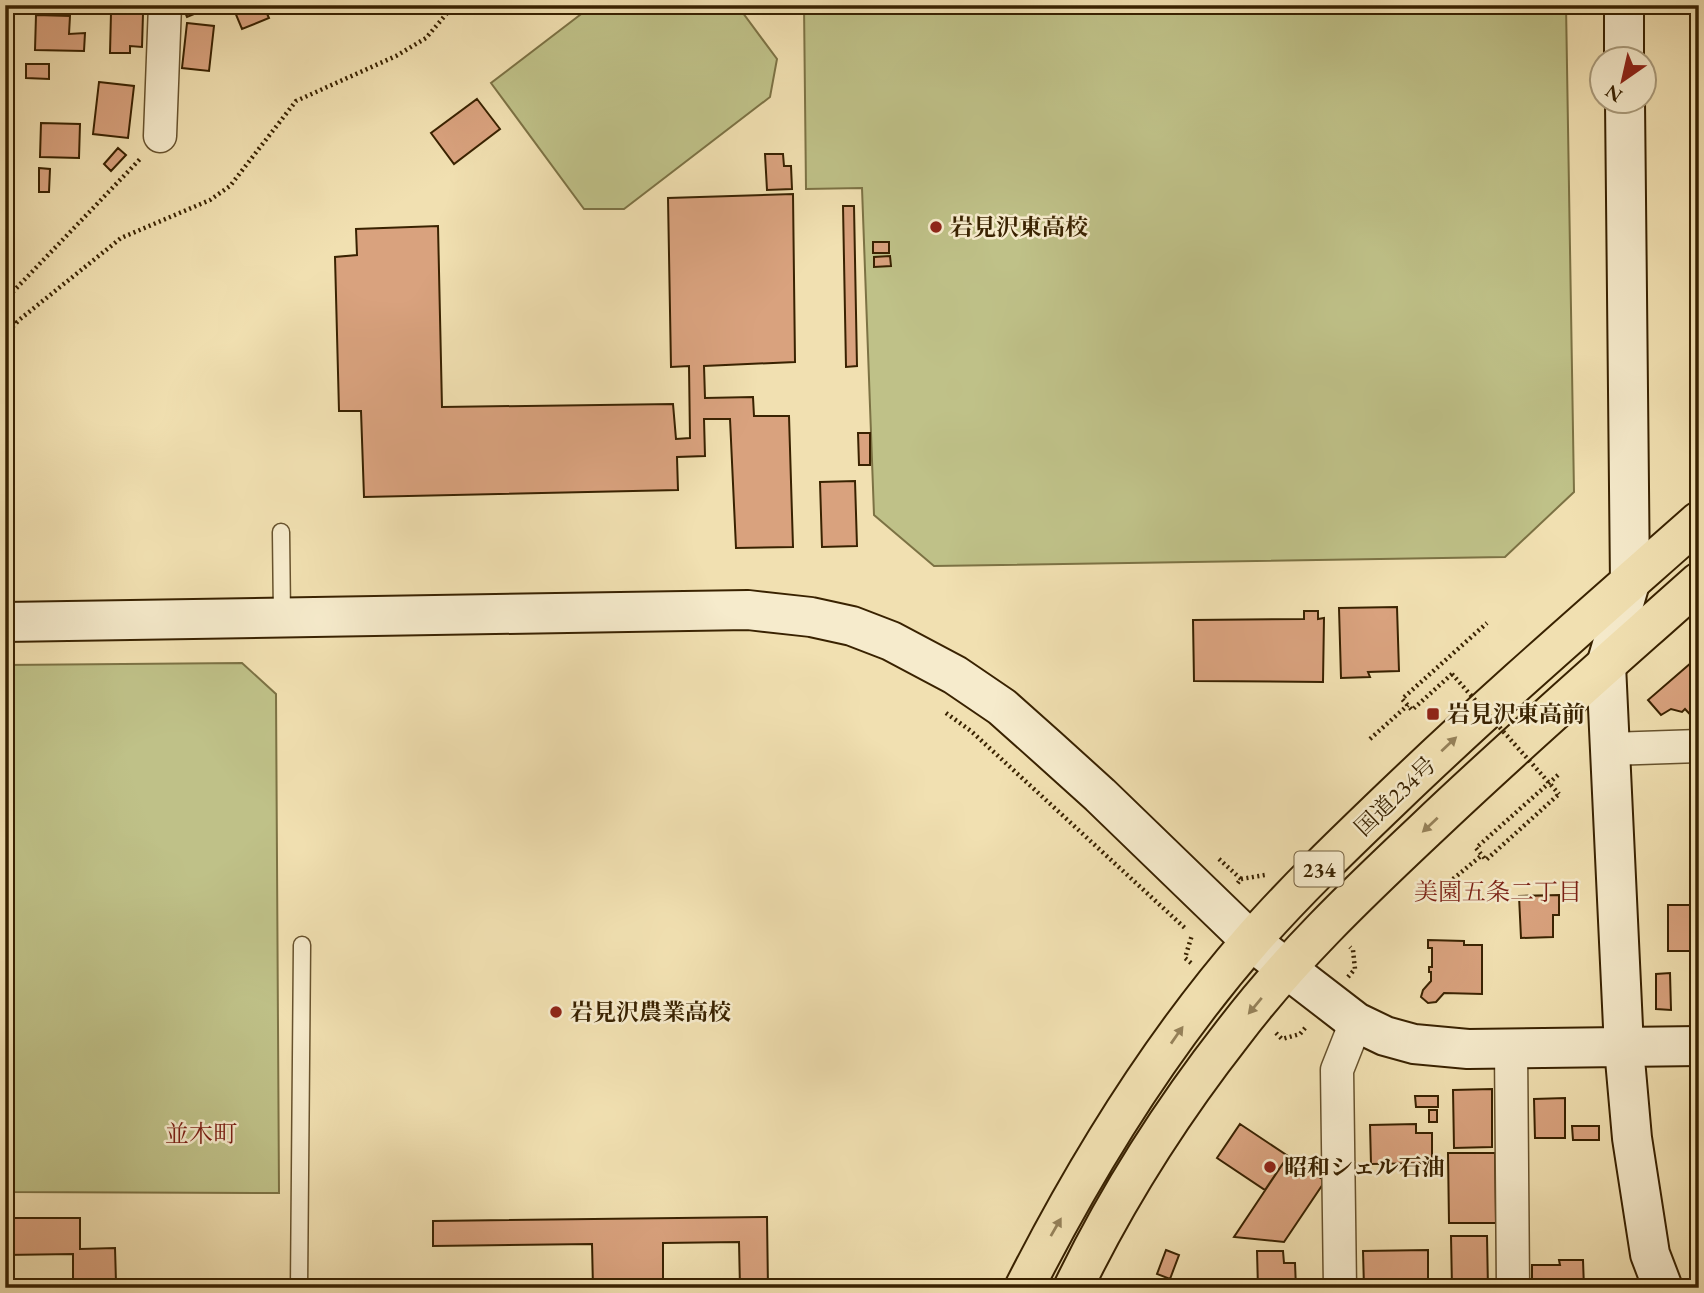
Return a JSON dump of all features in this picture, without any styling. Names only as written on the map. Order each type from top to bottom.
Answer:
[{"type":"highway","name":"国道234号","points":[[1024,1288],[1122,1113],[1194,1012],[1251,941],[1293,895],[1439,753],[1699,521]]},
{"type":"highway","name":"国道234号","points":[[1073,1288],[1161,1132],[1233,1032],[1286,970],[1326,925],[1400,853],[1699,582]]},
{"type":"street","points":[[160,136],[165,5]]},
{"type":"street","points":[[1623,5],[1624,46]]},
{"type":"street","points":[[1625,116],[1629,583],[1606,664],[1624,1048],[1632,1138],[1650,1254],[1663,1288]]},
{"type":"street","points":[[5,622],[748,610],[852,626],[927,659],[1002,708],[1100,795],[1251,941],[1356,1022],[1385,1036],[1414,1044],[1468,1049],[1699,1046]]},
{"type":"street","points":[[1610,749],[1699,746]]},
{"type":"street","points":[[1340,1288],[1337,1070],[1356,1022]]},
{"type":"street","points":[[1511,1048],[1513,1288]]},
{"type":"lane","points":[[281,532],[282,617]]},
{"type":"lane","points":[[299,1288],[302,945]]},
{"type":"path","points":[[5,335],[16,323],[121,239],[210,200],[230,186],[296,101],[396,56],[426,38],[454,5]]},
{"type":"path","points":[[5,300],[134,167],[160,136]]},
{"type":"path","points":[[5,307],[16,323]]},
{"type":"path","points":[[1487,623],[1402,699],[1412,710],[1452,674],[1559,794],[1486,860],[1476,848],[1558,775]]},
{"type":"path","points":[[1370,739],[1408,705]]},
{"type":"path","points":[[940,709],[971,731],[1192,935],[1216,908]]},
{"type":"path","points":[[1453,879],[1482,855]]},
{"type":"green space","points":[[593,5],[737,5],[777,59],[770,97],[624,209],[584,209],[491,83]]},
{"type":"green space","points":[[804,5],[1566,5],[1574,492],[1505,557],[934,566],[874,515],[862,188],[806,189]]},
{"type":"green space","points":[[242,663],[276,694],[279,1193],[5,1192],[5,665]]},
{"type":"building","points":[[182,5],[208,5],[209,8],[187,17]]},
{"type":"building","points":[[232,5],[263,5],[269,18],[242,29]]},
{"type":"building","points":[[111,13],[143,14],[142,47],[130,46],[130,53],[110,53]]},
{"type":"building","points":[[36,15],[70,16],[69,34],[85,33],[84,51],[35,50]]},
{"type":"building","points":[[187,23],[214,26],[209,71],[182,68]]},
{"type":"building","points":[[26,64],[49,64],[49,79],[26,78]]},
{"type":"building","points":[[99,82],[134,86],[128,138],[93,134]]},
{"type":"building","points":[[477,99],[500,129],[454,164],[431,133]]},
{"type":"building","points":[[41,123],[80,124],[79,158],[40,157]]},
{"type":"building","points":[[118,148],[126,155],[111,171],[104,164]]},
{"type":"building","points":[[765,154],[783,154],[784,166],[791,166],[792,189],[767,190]]},
{"type":"building","points":[[39,168],[50,169],[49,192],[39,192]]},
{"type":"building","points":[[793,194],[795,362],[704,366],[705,398],[753,397],[754,416],[789,416],[793,547],[736,548],[730,419],[704,419],[705,456],[677,457],[678,490],[364,497],[361,411],[339,411],[335,257],[357,255],[356,229],[438,226],[442,407],[673,404],[676,439],[690,438],[689,366],[671,367],[668,198]]},
{"type":"building","points":[[843,206],[854,206],[857,366],[846,367]]},
{"type":"building","points":[[873,242],[889,242],[889,253],[873,253]]},
{"type":"building","points":[[890,256],[891,266],[874,267],[874,257]]},
{"type":"building","points":[[858,433],[870,433],[870,465],[859,465]]},
{"type":"building","points":[[855,481],[857,546],[822,547],[820,482]]},
{"type":"building","points":[[1397,607],[1399,671],[1368,672],[1370,677],[1341,678],[1339,608]]},
{"type":"building","points":[[1304,611],[1318,611],[1318,619],[1324,618],[1323,682],[1194,681],[1193,620],[1304,619]]},
{"type":"building","points":[[1699,656],[1699,724],[1685,709],[1682,712],[1671,709],[1661,715],[1648,700]]},
{"type":"building","points":[[1559,895],[1559,915],[1553,915],[1553,937],[1521,938],[1519,896]]},
{"type":"building","points":[[1668,905],[1699,905],[1699,951],[1668,951]]},
{"type":"building","points":[[1428,940],[1464,941],[1464,945],[1482,945],[1482,994],[1444,993],[1436,1002],[1428,1003],[1421,997],[1431,981],[1429,967],[1432,967],[1432,948],[1428,948]]},
{"type":"building","points":[[1670,973],[1671,1010],[1656,1009],[1656,974]]},
{"type":"building","points":[[1492,1089],[1492,1147],[1454,1148],[1453,1090]]},
{"type":"building","points":[[1415,1096],[1438,1096],[1438,1107],[1416,1107]]},
{"type":"building","points":[[1565,1098],[1565,1138],[1535,1138],[1534,1099]]},
{"type":"building","points":[[1429,1110],[1437,1110],[1437,1122],[1429,1122]]},
{"type":"building","points":[[1240,1124],[1288,1156],[1265,1190],[1217,1158]]},
{"type":"building","points":[[1416,1124],[1416,1133],[1432,1133],[1432,1163],[1371,1164],[1370,1125]]},
{"type":"building","points":[[1572,1126],[1599,1126],[1599,1140],[1573,1140]]},
{"type":"building","points":[[1448,1153],[1495,1153],[1496,1223],[1449,1223]]},
{"type":"building","points":[[1288,1156],[1325,1181],[1284,1242],[1234,1237]]},
{"type":"building","points":[[767,1217],[768,1288],[740,1288],[739,1242],[663,1243],[663,1288],[593,1288],[592,1244],[433,1246],[433,1221]]},
{"type":"building","points":[[5,1218],[80,1218],[80,1249],[115,1248],[116,1282],[108,1282],[108,1288],[92,1288],[92,1282],[73,1282],[73,1254],[5,1255]]},
{"type":"building","points":[[1451,1236],[1487,1236],[1488,1288],[1452,1288]]},
{"type":"building","points":[[1166,1250],[1179,1255],[1170,1279],[1157,1274]]},
{"type":"building","points":[[1428,1250],[1428,1288],[1364,1288],[1363,1251]]},
{"type":"building","points":[[1257,1251],[1283,1251],[1284,1263],[1295,1263],[1296,1288],[1258,1288]]},
{"type":"building","points":[[1559,1260],[1583,1260],[1584,1288],[1532,1288],[1532,1265],[1560,1265]]},
{"type":"building","points":[[1200,1283],[1220,1283],[1220,1288],[1200,1288]]},
{"type":"place","name":"岩見沢東高校","points":[[936,227]]},
{"type":"place","name":"岩見沢東高前","points":[[1433,714]]},
{"type":"place","name":"岩見沢農業高校","points":[[556,1012]]},
{"type":"place","name":"昭和シェル石油","points":[[1270,1167]]},
{"type":"district","name":"美園五条二丁目","points":[[1498,891]]},
{"type":"district","name":"並木町","points":[[201,1133]]}]
